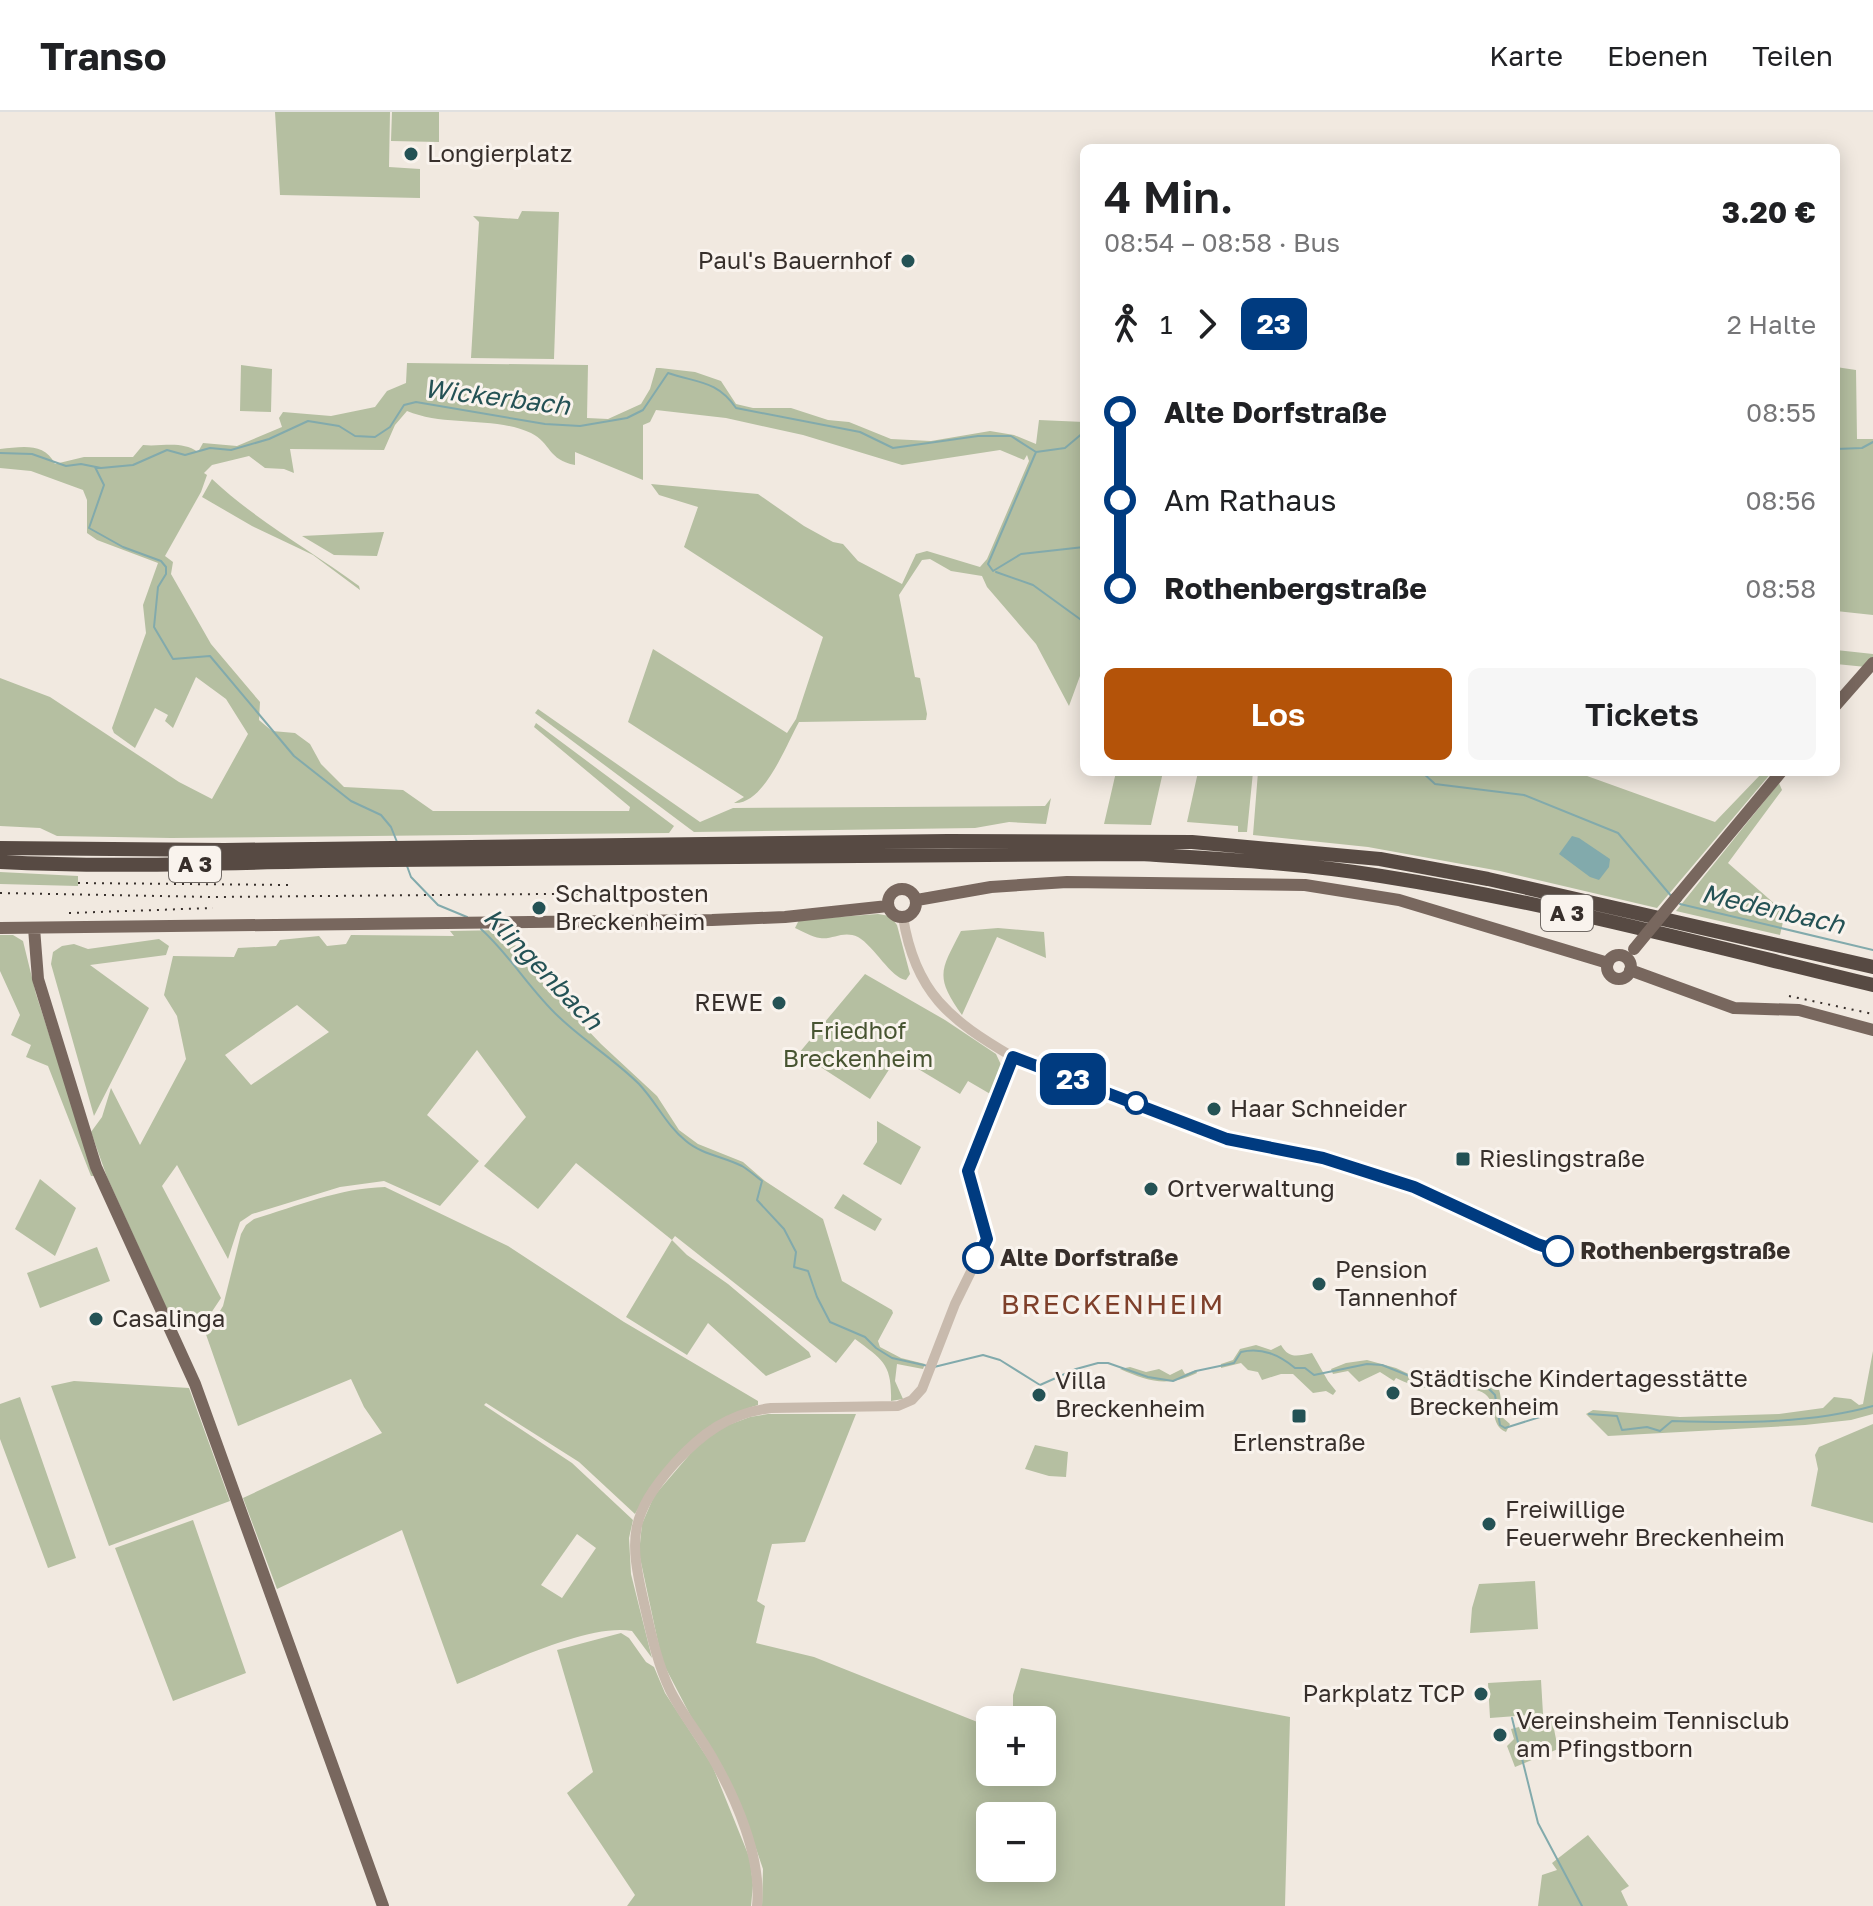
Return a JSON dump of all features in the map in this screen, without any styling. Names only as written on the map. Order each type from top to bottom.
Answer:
[{"type":"highway","name":"A 3","points":[[413,854],[675,844],[1141,840],[1259,854],[1380,859],[1488,879],[1873,967]]},
{"type":"highway","name":"A 3","points":[[0,848],[701,858],[1239,852]]},
{"type":"highway","name":"A 3","points":[[0,862],[156,865],[391,854]]},
{"type":"highway","name":"A 3","points":[[1259,854],[1483,894],[1873,985]]},
{"type":"main road","points":[[1840,700],[1873,663]]},
{"type":"main road","points":[[1608,963],[1609,972],[1615,977],[1624,977],[1630,959],[1676,898],[1778,776]]},
{"type":"main road","points":[[917,900],[1024,884],[1111,881],[1305,885],[1399,900],[1608,963]]},
{"type":"main road","points":[[888,906],[892,893],[900,888],[911,891],[917,900]]},
{"type":"main road","points":[[888,906],[894,914],[903,917],[912,913],[917,900]]},
{"type":"main road","points":[[0,928],[771,918],[845,913],[888,906]]},
{"type":"main road","points":[[34,928],[38,979],[96,1167],[195,1384],[383,1906]]},
{"type":"main road","points":[[1608,963],[1618,955],[1630,959],[1734,1008],[1799,1010],[1873,1030]]},
{"type":"street","points":[[757,1906],[755,1863],[742,1824],[712,1756],[672,1694],[659,1663],[637,1570],[634,1537],[641,1510],[652,1491],[684,1453],[712,1428],[740,1414],[760,1409],[902,1405],[920,1392],[955,1304],[986,1243],[968,1171],[1013,1057],[954,1017],[935,999],[909,949],[903,917]]},
{"type":"green space","points":[[275,112],[390,112],[389,167],[420,169],[420,198],[280,195]]},
{"type":"green space","points":[[392,112],[439,112],[439,142],[391,141]]},
{"type":"green space","points":[[522,211],[559,212],[554,359],[471,358],[479,222],[473,216],[518,219]]},
{"type":"green space","points":[[407,363],[588,365],[587,418],[608,419],[641,404],[650,389],[656,368],[660,368],[695,372],[721,381],[736,404],[753,408],[791,408],[828,420],[849,422],[891,439],[931,441],[990,431],[1014,435],[1036,444],[1039,420],[1080,422],[1080,676],[1069,706],[1036,644],[987,587],[982,576],[951,571],[930,559],[922,560],[899,595],[915,677],[920,678],[926,720],[799,722],[764,784],[745,801],[734,803],[744,797],[628,722],[653,649],[787,733],[796,719],[823,637],[684,547],[698,507],[659,495],[651,484],[758,494],[804,526],[843,544],[858,561],[902,584],[916,554],[927,551],[980,567],[987,559],[1029,461],[1027,455],[1024,460],[1000,450],[902,465],[803,435],[726,418],[656,410],[650,422],[643,425],[643,480],[575,452],[575,465],[566,463],[538,437],[517,428],[437,419],[407,411],[395,425],[384,450],[290,449],[294,473],[265,468],[249,456],[212,465],[204,473],[207,475],[201,492],[165,556],[173,562],[171,574],[211,644],[260,702],[259,720],[272,731],[295,733],[310,744],[321,764],[344,787],[403,790],[433,811],[629,811],[630,807],[534,727],[536,723],[674,826],[669,833],[171,838],[57,836],[40,828],[0,826],[0,678],[50,697],[179,782],[212,799],[248,734],[226,699],[196,677],[173,728],[165,721],[168,715],[155,708],[135,748],[114,733],[112,728],[146,633],[143,605],[158,563],[97,540],[87,533],[87,500],[83,490],[31,471],[0,468],[0,449],[39,449],[55,464],[84,457],[133,457],[143,445],[178,445],[198,452],[203,443],[237,446],[282,427],[279,418],[283,412],[331,416],[375,407],[387,391],[406,383]]},
{"type":"green space","points":[[241,365],[272,369],[271,412],[240,411]]},
{"type":"green space","points":[[1840,368],[1856,370],[1857,439],[1873,439],[1873,615],[1840,611]]},
{"type":"green space","points":[[212,479],[266,522],[359,586],[360,590],[313,555],[252,526],[202,497]]},
{"type":"green space","points":[[384,532],[377,556],[334,555],[302,536]]},
{"type":"green space","points":[[1840,650],[1873,654],[1873,661],[1866,667],[1840,664]]},
{"type":"green space","points":[[538,709],[700,822],[733,808],[1045,806],[1051,798],[1046,824],[1009,822],[975,828],[694,832],[535,713]]},
{"type":"green space","points":[[1115,776],[1162,776],[1151,825],[1104,824]]},
{"type":"green space","points":[[1197,776],[1253,776],[1247,832],[1238,832],[1238,826],[1187,822]]},
{"type":"green space","points":[[1258,776],[1587,776],[1715,822],[1759,776],[1769,776],[1657,908],[1500,871],[1368,847],[1253,835]]},
{"type":"green space","points":[[1779,783],[1782,790],[1728,863],[1785,913],[1780,935],[1676,911]]},
{"type":"green space","points":[[0,872],[78,876],[78,886],[0,884]]},
{"type":"green space","points":[[878,914],[890,916],[897,925],[910,974],[906,980],[894,974],[858,937],[848,934],[820,938],[795,928],[799,920]]},
{"type":"green space","points":[[998,928],[1044,932],[1046,958],[997,937],[962,1015],[944,982],[945,964],[961,931]]},
{"type":"green space","points":[[504,930],[511,935],[522,961],[601,1044],[657,1096],[679,1130],[698,1144],[743,1162],[765,1181],[823,1219],[842,1281],[892,1310],[878,1341],[880,1347],[901,1358],[925,1364],[923,1369],[897,1364],[895,1381],[903,1399],[891,1401],[890,1379],[884,1364],[855,1339],[836,1363],[675,1236],[672,1240],[576,1163],[538,1209],[484,1166],[526,1117],[477,1050],[427,1115],[479,1161],[440,1206],[384,1181],[340,1187],[252,1214],[240,1222],[228,1259],[177,1165],[162,1186],[221,1298],[211,1313],[175,1327],[107,1177],[91,1132],[102,1117],[111,1088],[140,1145],[186,1059],[177,1016],[164,995],[173,956],[234,957],[238,948],[276,946],[280,940],[319,936],[327,946],[346,944],[351,935],[454,936],[450,931]],"holes":[[[297,1005],[329,1032],[251,1085],[225,1055]]]},
{"type":"green space","points":[[0,935],[13,935],[23,941],[36,994],[95,1176],[91,1176],[48,1066],[26,1057],[31,1045],[11,1035],[20,1015],[0,971]]},
{"type":"green space","points":[[159,939],[169,946],[166,955],[90,965],[149,1008],[94,1116],[51,964],[53,952],[62,946],[74,944],[88,949]]},
{"type":"green space","name":"Friedhof Breckenheim","points":[[865,974],[945,1020],[996,1054],[1003,1069],[992,1095],[968,1081],[960,1094],[910,1064],[913,1058],[901,1051],[870,1099],[799,1053]]},
{"type":"green space","points":[[877,1121],[921,1147],[901,1185],[863,1164],[877,1142]]},
{"type":"green space","points":[[40,1179],[76,1208],[55,1256],[15,1229]]},
{"type":"green space","points":[[385,1187],[508,1246],[624,1322],[758,1401],[758,1405],[718,1422],[685,1446],[658,1477],[635,1514],[579,1462],[486,1403],[484,1405],[572,1463],[633,1520],[629,1538],[631,1574],[652,1658],[632,1631],[614,1630],[592,1633],[544,1648],[457,1684],[402,1530],[277,1589],[243,1498],[382,1433],[364,1407],[351,1379],[238,1426],[202,1323],[217,1316],[223,1306],[246,1225],[254,1219],[319,1198]],"holes":[[[577,1534],[596,1548],[562,1598],[541,1585]]]},
{"type":"green space","points":[[843,1194],[882,1219],[875,1231],[834,1208]]},
{"type":"green space","points":[[672,1240],[809,1352],[811,1357],[766,1376],[708,1323],[687,1355],[626,1317]]},
{"type":"green space","points":[[97,1247],[110,1281],[40,1308],[27,1273]]},
{"type":"green space","points":[[1256,1345],[1271,1350],[1281,1345],[1287,1353],[1294,1355],[1312,1353],[1336,1391],[1333,1395],[1326,1391],[1313,1393],[1293,1374],[1262,1380],[1258,1372],[1248,1370],[1241,1363],[1221,1368],[1221,1364],[1233,1360],[1240,1349]]},
{"type":"green space","points":[[1873,1351],[1873,1414],[1851,1420],[1608,1436],[1586,1414],[1593,1410],[1680,1417],[1779,1414],[1823,1408],[1834,1397],[1851,1399],[1859,1405],[1863,1404]]},
{"type":"green space","points":[[1367,1360],[1413,1376],[1422,1371],[1443,1378],[1465,1379],[1469,1372],[1488,1379],[1497,1386],[1502,1417],[1510,1424],[1506,1432],[1497,1425],[1489,1398],[1479,1391],[1423,1387],[1396,1378],[1394,1381],[1380,1372],[1359,1382],[1348,1371],[1333,1374],[1331,1369]]},
{"type":"green space","points":[[1130,1367],[1146,1372],[1159,1369],[1170,1375],[1182,1369],[1185,1374],[1196,1370],[1197,1373],[1177,1380],[1158,1381],[1120,1369]]},
{"type":"green space","points":[[74,1381],[189,1388],[230,1501],[109,1546],[51,1386]]},
{"type":"green space","points":[[20,1397],[76,1558],[48,1568],[0,1439],[0,1404]]},
{"type":"green space","points":[[768,1414],[856,1414],[805,1542],[772,1544],[757,1601],[765,1606],[756,1643],[814,1657],[976,1721],[976,1786],[1056,1786],[1056,1706],[1013,1706],[1021,1668],[1290,1717],[1285,1906],[762,1906],[763,1869],[749,1828],[662,1661],[639,1553],[642,1524],[654,1496],[697,1446],[717,1429]]},
{"type":"green space","points":[[1873,1424],[1873,1523],[1811,1506],[1818,1469],[1815,1455],[1819,1447]]},
{"type":"green space","points":[[1035,1445],[1068,1452],[1066,1477],[1025,1469]]},
{"type":"green space","points":[[193,1520],[246,1673],[173,1701],[115,1548]]},
{"type":"green space","points":[[1535,1581],[1538,1629],[1470,1633],[1472,1608],[1479,1584]]},
{"type":"green space","points":[[621,1633],[654,1667],[665,1693],[712,1765],[750,1859],[753,1885],[751,1906],[627,1906],[635,1895],[567,1793],[593,1772],[557,1650]]},
{"type":"green space","points":[[1541,1680],[1543,1714],[1490,1718],[1488,1683]]},
{"type":"green space","points":[[1552,1719],[1558,1749],[1515,1767],[1507,1746],[1514,1739],[1511,1729]]},
{"type":"green space","points":[[1588,1835],[1629,1886],[1621,1891],[1628,1906],[1538,1906],[1542,1875],[1557,1870],[1552,1863]]},
{"type":"water","points":[[1572,836],[1610,859],[1609,867],[1599,880],[1559,854]]},
{"type":"waterway","name":"Wickerbach","points":[[0,453],[32,454],[66,466],[81,464],[101,468],[133,465],[167,450],[185,455],[210,448],[231,450],[269,439],[308,421],[339,426],[355,436],[375,437],[390,427],[404,405],[416,402],[545,424],[580,426],[627,418],[643,410],[668,373],[714,387],[736,408],[860,432],[893,448],[978,436],[1011,436],[1036,452],[988,564],[993,571],[1021,554],[1080,547]]},
{"type":"waterway","points":[[1036,452],[1065,448],[1080,435]]},
{"type":"waterway","name":"Wickerbach","points":[[1840,449],[1862,448],[1873,442]]},
{"type":"waterway","name":"Klingenbach","points":[[95,467],[104,485],[89,528],[123,547],[161,561],[166,567],[166,574],[158,587],[154,627],[173,659],[210,656],[294,756],[351,801],[381,815],[391,827],[397,842]]},
{"type":"waterway","name":"Medenbach","points":[[996,572],[1033,585],[1080,619]]},
{"type":"waterway","name":"Medenbach","points":[[1426,776],[1435,784],[1524,795],[1618,833],[1672,897]]},
{"type":"waterway","name":"Klingenbach","points":[[407,866],[411,877],[438,905],[467,917]]},
{"type":"waterway","name":"Medenbach","points":[[1680,904],[1873,950]]},
{"type":"waterway","name":"Klingenbach","points":[[481,929],[559,1017],[639,1084],[679,1135],[699,1149],[742,1166],[762,1181],[757,1200],[784,1229],[796,1252],[794,1267],[808,1271],[830,1322],[865,1337],[892,1358],[928,1366]]},
{"type":"waterway","name":"Klingenbach","points":[[934,1367],[983,1355],[1000,1360],[1040,1385],[1098,1363],[1173,1381],[1196,1371],[1234,1363],[1241,1352],[1263,1351],[1295,1368],[1305,1368],[1314,1375],[1367,1364],[1382,1365],[1422,1381],[1433,1379],[1486,1386],[1495,1395],[1500,1425],[1505,1428],[1556,1412]]},
{"type":"waterway","name":"Klingenbach","points":[[1589,1414],[1617,1416],[1622,1430],[1647,1427],[1660,1431],[1672,1421],[1799,1419],[1873,1406]]},
{"type":"waterway","points":[[1512,1718],[1538,1823],[1582,1906]]},
{"type":"railway","points":[[78,883],[290,885]]},
{"type":"railway","points":[[0,893],[212,897],[662,893]]},
{"type":"railway","points":[[69,913],[213,908]]},
{"type":"railway","points":[[1789,996],[1873,1014]]},
{"type":"bus line","name":"23","points":[[978,1258],[987,1239],[968,1171],[1013,1057],[1227,1139],[1323,1158],[1414,1187],[1435,1199],[1558,1251]]},
{"type":"place","name":"Longierplatz","points":[[411,154]]},
{"type":"place","name":"Paul's Bauernhof","points":[[908,261]]},
{"type":"place","name":"Schaltposten Breckenheim","points":[[539,908]]},
{"type":"place","name":"REWE","points":[[779,1003]]},
{"type":"place","name":"Haar Schneider","points":[[1214,1109]]},
{"type":"place","name":"Rieslingstraße","points":[[1463,1159]]},
{"type":"place","name":"Ortverwaltung","points":[[1151,1189]]},
{"type":"place","name":"Rothenbergstraße","points":[[1558,1251]]},
{"type":"place","name":"Alte Dorfstraße","points":[[978,1258]]},
{"type":"place","name":"Pension Tannenhof","points":[[1319,1284]]},
{"type":"place","name":"Casalinga","points":[[96,1319]]},
{"type":"place","name":"Städtische Kindertagesstätte Breckenheim","points":[[1393,1393]]},
{"type":"place","name":"Villa Breckenheim","points":[[1039,1395]]},
{"type":"place","name":"Erlenstraße","points":[[1299,1416]]},
{"type":"place","name":"Freiwillige Feuerwehr Breckenheim","points":[[1489,1524]]},
{"type":"place","name":"Parkplatz TCP","points":[[1481,1694]]},
{"type":"place","name":"Vereinsheim Tennisclub am Pfingstborn","points":[[1500,1735]]},
{"type":"district","name":"BRECKENHEIM","points":[[1113,1304]]}]
